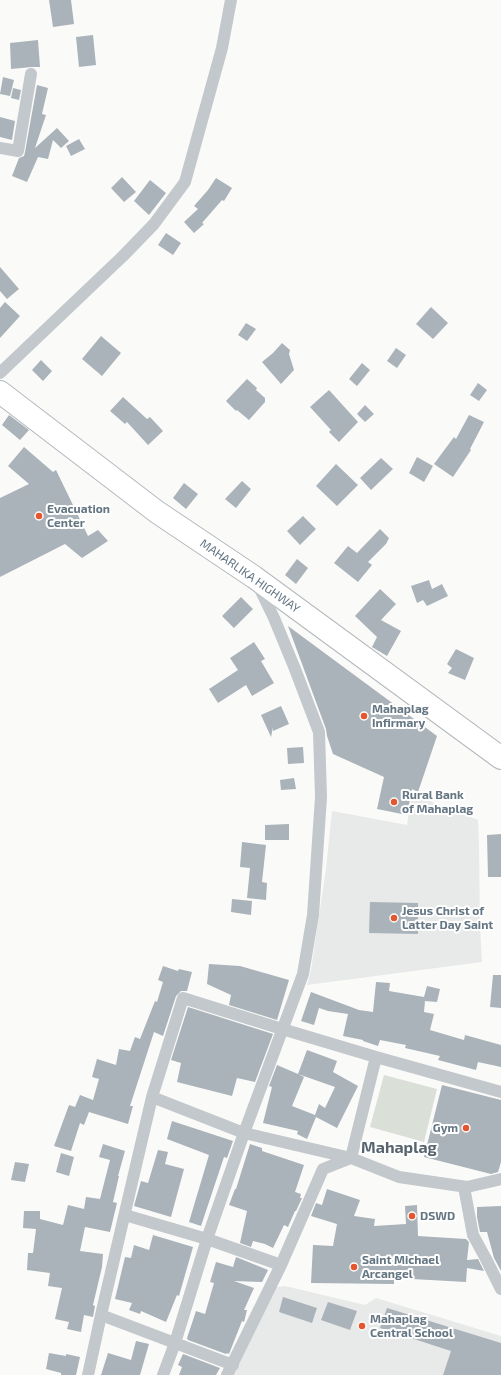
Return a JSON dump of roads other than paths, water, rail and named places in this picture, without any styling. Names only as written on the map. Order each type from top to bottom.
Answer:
[{"type":"highway","name":"MAHARLIKA HIGHWAY","points":[[0,392],[157,512],[254,577],[501,758]]},
{"type":"street","points":[[0,373],[123,256],[154,224],[185,182],[222,48],[231,0]]},
{"type":"street","points":[[0,148],[18,151],[32,74]]},
{"type":"street","points":[[163,1375],[175,1343],[207,1239],[244,1133],[303,974],[313,915],[321,797],[319,732],[274,618],[254,577]]},
{"type":"street","points":[[88,1375],[152,1098],[183,998],[376,1057],[501,1092]]},
{"type":"street","points":[[351,1158],[376,1057]]},
{"type":"street","points":[[152,1098],[244,1133],[351,1158],[400,1177],[464,1186],[501,1179]]},
{"type":"street","points":[[101,1315],[175,1343],[230,1370],[282,1264],[323,1169],[351,1158]]},
{"type":"street","points":[[464,1186],[473,1235],[501,1289]]},
{"type":"street","points":[[125,1215],[207,1239],[282,1264]]},
{"type":"place","name":"Evacuation Center","points":[[39,516]]},
{"type":"place","name":"Mahaplag Infirmary","points":[[364,716]]},
{"type":"place","name":"Rural Bank of Mahaplag","points":[[394,802]]},
{"type":"place","name":"Jesus Christ of Latter Day Saint","points":[[394,918]]},
{"type":"place","name":"Gym","points":[[466,1128]]},
{"type":"place","name":"DSWD","points":[[412,1216]]},
{"type":"place","name":"Saint Michael Arcangel","points":[[354,1267]]},
{"type":"place","name":"Mahaplag Central School","points":[[362,1326]]},
{"type":"district","name":"Mahaplag","points":[[399,1148]]}]
